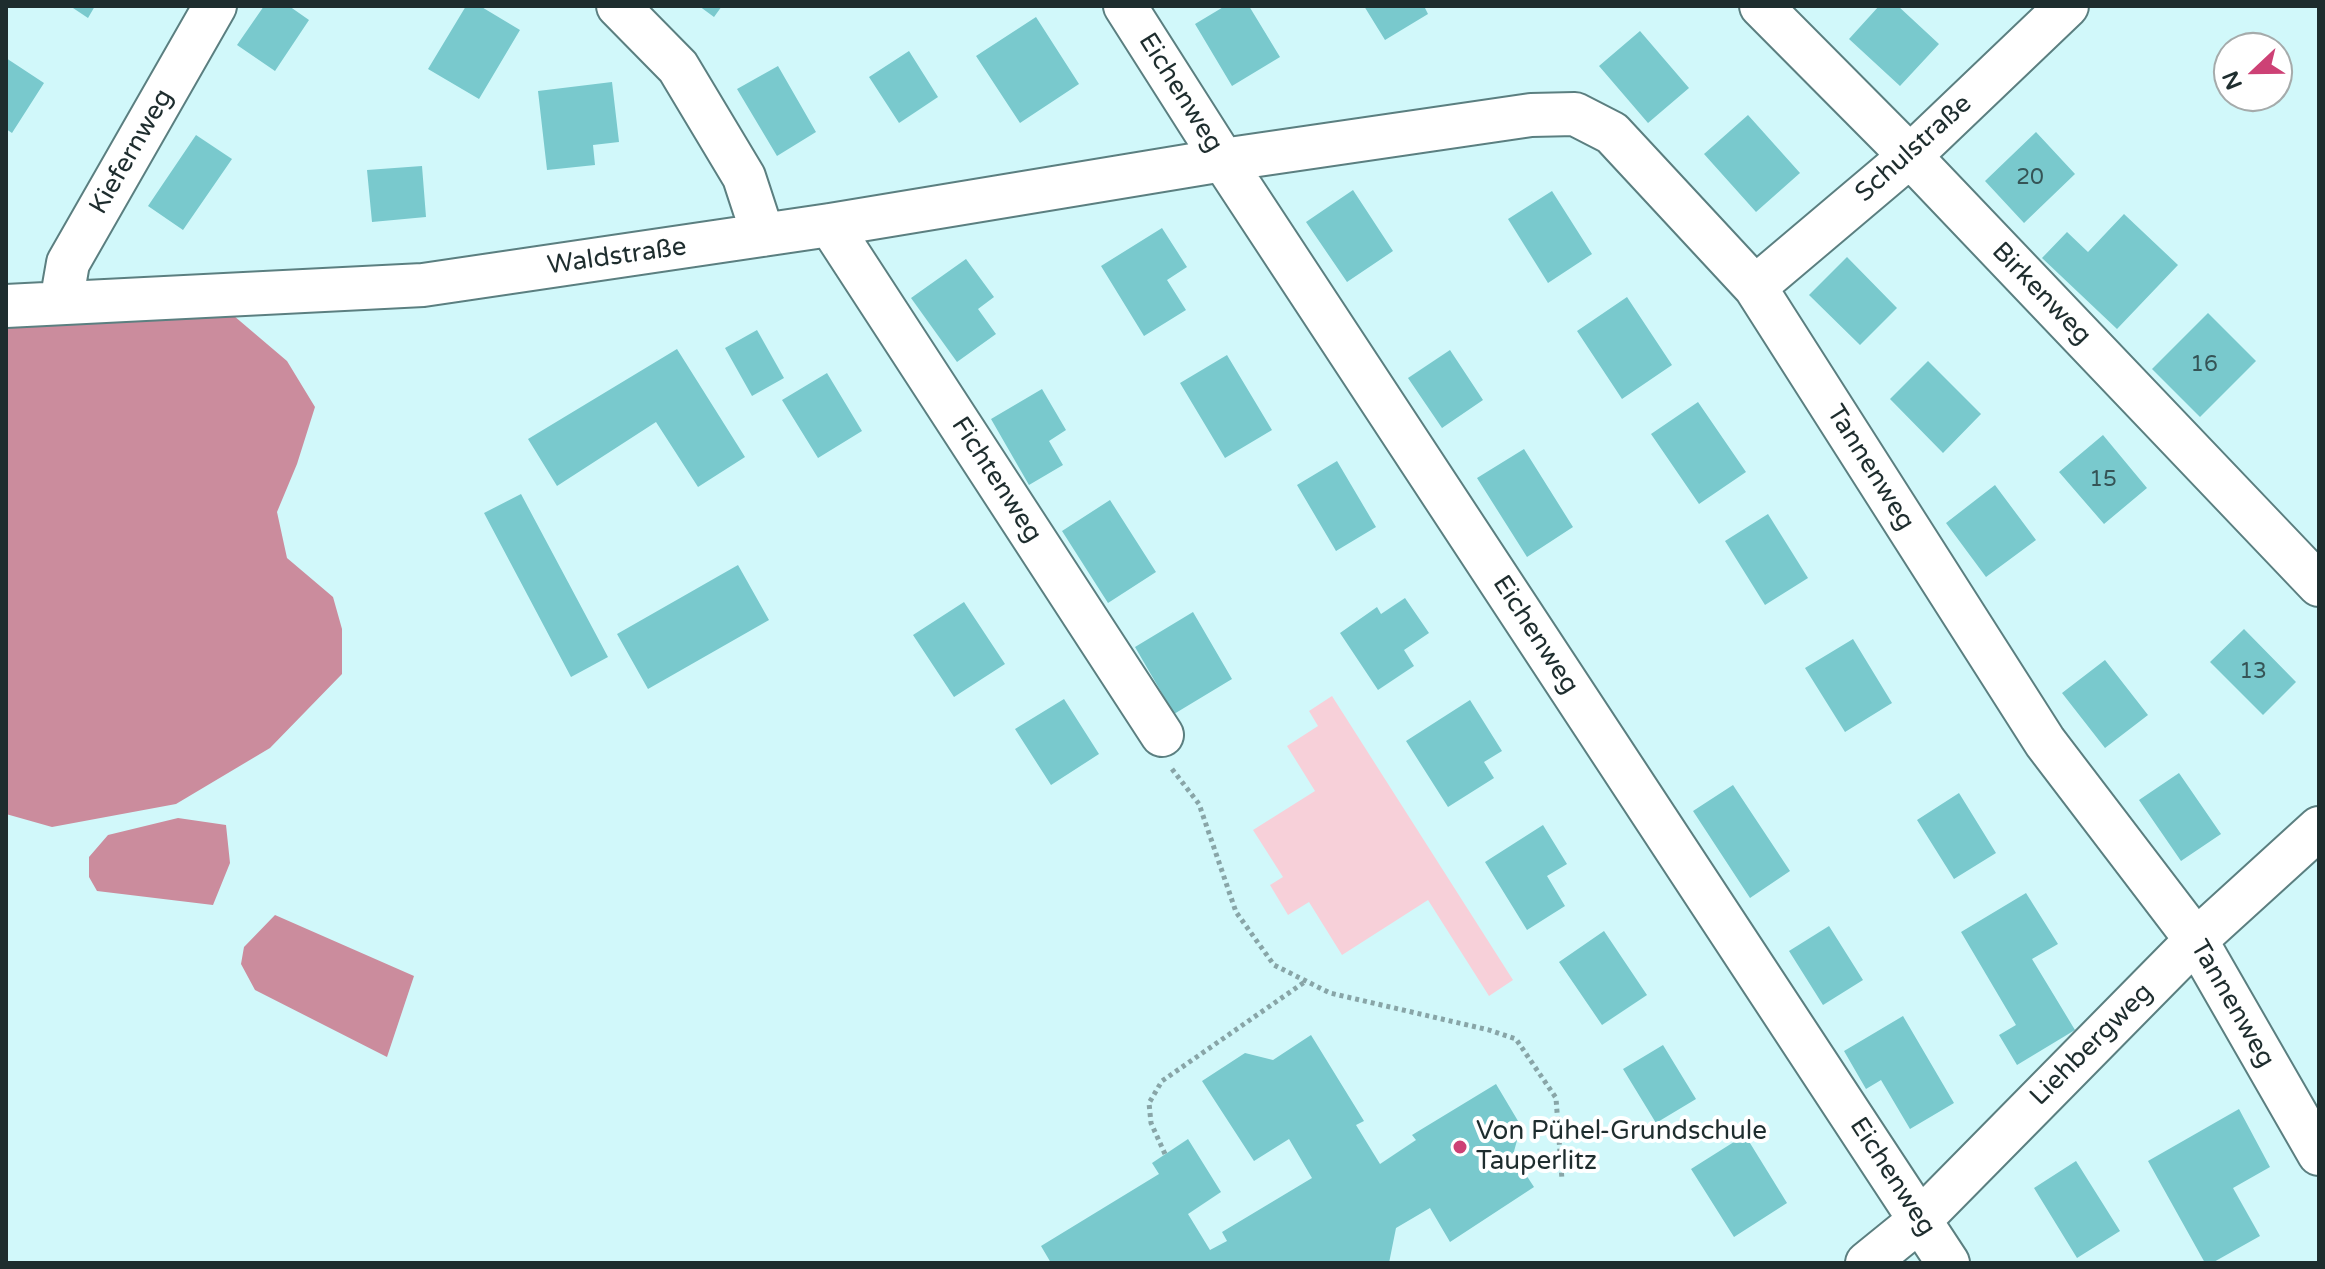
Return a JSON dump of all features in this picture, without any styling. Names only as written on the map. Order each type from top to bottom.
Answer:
[{"type":"street","name":"Kiefernweg","points":[[61,303],[68,263],[215,6]]},
{"type":"street","points":[[618,6],[678,67],[744,177],[763,235]]},
{"type":"street","name":"Eichenweg","points":[[1125,6],[1948,1263]]},
{"type":"street","name":"Birkenweg","points":[[1761,6],[1910,156],[2319,585]]},
{"type":"street","name":"Schulstraße","points":[[1755,287],[1910,156],[2067,6]]},
{"type":"street","name":"Tannenweg","points":[[1223,160],[1531,115],[1575,114],[1612,133],[1755,287],[2045,742],[2196,940],[2319,1154]]},
{"type":"street","name":"Waldstraße","points":[[6,306],[423,285],[830,225],[1223,160]]},
{"type":"street","name":"Fichtenweg","points":[[830,225],[1162,735]]},
{"type":"street","name":"Liehbergweg","points":[[1867,1263],[1920,1220],[2196,940],[2319,828]]},
{"type":"path","points":[[1162,735],[1167,763],[1199,804],[1236,912],[1274,965],[1330,993],[1516,1039],[1556,1098],[1562,1180]]},
{"type":"path","points":[[1165,1154],[1151,1123],[1149,1103],[1162,1081],[1306,981]]},
{"type":"shaded area","points":[[227,310],[287,361],[315,407],[297,464],[277,512],[287,558],[333,597],[342,629],[342,674],[270,748],[176,804],[52,827],[6,814],[6,324]]},
{"type":"shaded area","points":[[1332,696],[1513,980],[1489,996],[1428,900],[1342,955],[1309,902],[1288,915],[1270,885],[1283,877],[1253,830],[1315,791],[1287,746],[1318,726],[1309,711]]},
{"type":"shaded area","points":[[178,818],[226,825],[230,863],[213,905],[97,891],[89,877],[89,857],[108,835]]},
{"type":"shaded area","points":[[275,915],[414,976],[387,1057],[255,990],[241,964],[244,947]]},
{"type":"building","points":[[70,6],[95,6],[88,18]]},
{"type":"building","points":[[264,6],[289,6],[309,20],[275,71],[237,45]]},
{"type":"building","points":[[466,6],[480,6],[520,30],[479,99],[428,69]]},
{"type":"building","points":[[699,6],[722,6],[714,17]]},
{"type":"building","points":[[1225,6],[1249,6],[1280,57],[1232,86],[1195,24]]},
{"type":"building","points":[[1364,6],[1424,6],[1428,14],[1385,40]]},
{"type":"building","points":[[1879,6],[1898,6],[1939,44],[1900,86],[1849,39]]},
{"type":"building","points":[[1036,17],[1079,84],[1020,123],[976,56]]},
{"type":"building","points":[[1640,31],[1689,88],[1648,123],[1599,66]]},
{"type":"building","points":[[909,51],[938,97],[899,123],[869,77]]},
{"type":"building","points":[[6,58],[44,83],[12,133],[6,129]]},
{"type":"building","points":[[778,66],[816,132],[777,156],[737,89]]},
{"type":"building","points":[[612,82],[619,142],[593,145],[595,165],[547,170],[538,91]]},
{"type":"building","points":[[1748,115],[1800,173],[1756,212],[1704,154]]},
{"type":"building","points":[[2036,132],[2075,174],[2024,223],[1985,181]]},
{"type":"building","points":[[196,135],[232,159],[183,230],[148,206]]},
{"type":"building","points":[[422,166],[426,217],[372,222],[367,170]]},
{"type":"building","points":[[1353,190],[1393,251],[1347,282],[1306,222]]},
{"type":"building","points":[[1552,191],[1592,254],[1548,283],[1508,219]]},
{"type":"building","points":[[2124,214],[2178,265],[2117,329],[2042,258],[2067,232],[2088,252]]},
{"type":"building","points":[[1162,228],[1187,267],[1167,280],[1186,310],[1144,336],[1101,266]]},
{"type":"building","points":[[1847,257],[1897,308],[1860,345],[1809,295]]},
{"type":"building","points":[[966,259],[994,297],[978,309],[996,334],[957,362],[911,298]]},
{"type":"building","points":[[1627,297],[1672,365],[1622,399],[1577,331]]},
{"type":"building","points":[[2208,313],[2256,361],[2200,417],[2152,369]]},
{"type":"building","points":[[757,330],[784,378],[752,396],[725,348]]},
{"type":"building","points":[[677,349],[745,457],[698,487],[656,422],[557,486],[528,439]]},
{"type":"building","points":[[1450,350],[1483,400],[1442,428],[1408,378]]},
{"type":"building","points":[[1227,355],[1272,430],[1225,458],[1180,383]]},
{"type":"building","points":[[1928,361],[1981,414],[1943,453],[1890,399]]},
{"type":"building","points":[[827,373],[862,431],[818,458],[782,400]]},
{"type":"building","points":[[1042,389],[1066,430],[1049,441],[1063,465],[1029,485],[991,419]]},
{"type":"building","points":[[1698,402],[1746,472],[1699,504],[1651,434]]},
{"type":"building","points":[[2103,435],[2147,488],[2104,524],[2059,472]]},
{"type":"building","points":[[1524,449],[1573,527],[1527,557],[1477,478]]},
{"type":"building","points":[[1337,461],[1376,527],[1336,551],[1297,485]]},
{"type":"building","points":[[1995,485],[2036,540],[1986,577],[1946,523]]},
{"type":"building","points":[[521,494],[608,657],[571,677],[484,513]]},
{"type":"building","points":[[1110,500],[1156,572],[1108,603],[1062,531]]},
{"type":"building","points":[[1768,514],[1808,578],[1765,605],[1725,541]]},
{"type":"building","points":[[738,565],[769,620],[648,689],[617,634]]},
{"type":"building","points":[[1405,598],[1429,633],[1404,650],[1414,666],[1378,690],[1340,633],[1377,607],[1381,614]]},
{"type":"building","points":[[964,602],[1005,664],[954,697],[913,635]]},
{"type":"building","points":[[1193,612],[1232,679],[1174,714],[1135,647]]},
{"type":"building","points":[[2244,629],[2296,682],[2263,715],[2210,662]]},
{"type":"building","points":[[1853,639],[1892,703],[1845,732],[1805,668]]},
{"type":"building","points":[[2105,660],[2148,715],[2105,748],[2062,693]]},
{"type":"building","points":[[1064,699],[1099,754],[1051,785],[1015,729]]},
{"type":"building","points":[[1470,700],[1502,751],[1484,762],[1494,778],[1448,807],[1406,741]]},
{"type":"building","points":[[2179,773],[2221,834],[2181,861],[2139,800]]},
{"type":"building","points":[[1733,785],[1790,871],[1750,898],[1693,811]]},
{"type":"building","points":[[1959,793],[1996,853],[1954,879],[1917,820]]},
{"type":"building","points":[[1543,825],[1567,864],[1547,876],[1565,906],[1527,930],[1485,862]]},
{"type":"building","points":[[2026,893],[2058,944],[2032,959],[2075,1030],[2017,1065],[1999,1035],[2016,1025],[1961,932]]},
{"type":"building","points":[[1829,926],[1863,980],[1823,1005],[1789,951]]},
{"type":"building","points":[[1604,931],[1647,995],[1602,1025],[1559,962]]},
{"type":"building","points":[[1903,1016],[1954,1103],[1910,1129],[1881,1080],[1866,1089],[1844,1051]]},
{"type":"building","name":"Von Pühel-Grundschule Tauperlitz","points":[[1311,1035],[1364,1121],[1356,1125],[1380,1164],[1416,1140],[1412,1135],[1496,1084],[1521,1126],[1513,1155],[1534,1187],[1450,1242],[1430,1208],[1396,1228],[1389,1263],[1051,1263],[1041,1246],[1159,1174],[1152,1163],[1188,1139],[1221,1192],[1188,1214],[1210,1250],[1227,1241],[1222,1232],[1312,1178],[1289,1139],[1254,1161],[1202,1081],[1245,1053],[1273,1060]]},
{"type":"building","points":[[1663,1045],[1696,1099],[1656,1123],[1623,1069]]},
{"type":"building","points":[[2239,1109],[2270,1167],[2233,1188],[2260,1236],[2212,1263],[2205,1263],[2148,1161]]},
{"type":"building","points":[[1745,1135],[1787,1203],[1734,1237],[1691,1169]]},
{"type":"building","points":[[2076,1161],[2120,1231],[2077,1258],[2034,1188]]},
{"type":"place","name":"Von Pühel-Grundschule Tauperlitz","points":[[1460,1147]]}]
